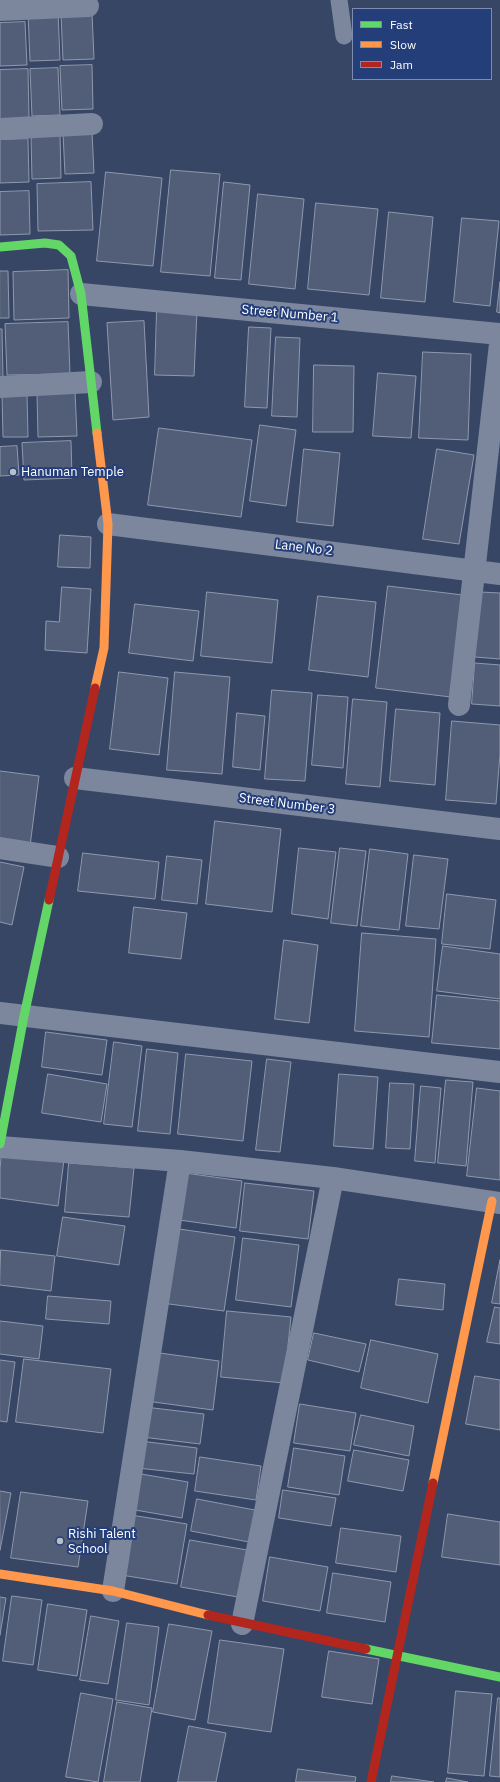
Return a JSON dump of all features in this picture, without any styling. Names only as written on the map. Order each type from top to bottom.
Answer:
[{"type":"street","points":[[0,10],[88,6]]},
{"type":"street","points":[[0,129],[92,124]]},
{"type":"street","points":[[0,247],[45,243],[59,245],[71,256],[81,294],[108,524],[104,648],[74,778],[24,1016],[0,1144]]},
{"type":"street","name":"Street Number 1","points":[[81,294],[500,334]]},
{"type":"street","points":[[459,705],[500,344]]},
{"type":"street","points":[[0,387],[91,382]]},
{"type":"street","name":"Lane No 2","points":[[108,524],[500,574]]},
{"type":"street","name":"Street Number 3","points":[[74,778],[500,830]]},
{"type":"street","points":[[0,848],[58,857]]},
{"type":"street","points":[[0,1013],[500,1072]]},
{"type":"street","points":[[0,1147],[180,1161],[334,1178],[496,1202],[371,1782]]},
{"type":"street","points":[[113,1591],[180,1161]]},
{"type":"street","points":[[242,1624],[334,1178]]},
{"type":"street","points":[[0,1574],[113,1591],[242,1624],[500,1677]]},
{"type":"lane","points":[[339,0],[344,36]]},
{"type":"building","points":[[58,11],[60,60],[30,61],[28,12]]},
{"type":"building","points":[[92,13],[94,59],[63,60],[61,14]]},
{"type":"building","points":[[25,22],[27,65],[0,66],[0,23]]},
{"type":"building","points":[[92,65],[93,109],[62,110],[60,66]]},
{"type":"building","points":[[58,68],[60,115],[32,116],[30,69]]},
{"type":"building","points":[[28,69],[29,119],[0,120],[0,70]]},
{"type":"building","points":[[92,132],[94,173],[65,174],[63,133]]},
{"type":"building","points":[[60,135],[61,178],[32,179],[31,136]]},
{"type":"building","points":[[28,139],[29,182],[0,183],[0,140]]},
{"type":"building","points":[[171,170],[220,174],[210,276],[161,272]]},
{"type":"building","points":[[106,172],[162,178],[153,266],[97,261]]},
{"type":"building","points":[[91,182],[93,230],[38,231],[37,184]]},
{"type":"building","points":[[224,182],[250,185],[241,280],[215,278]]},
{"type":"building","points":[[29,191],[30,234],[0,235],[0,192]]},
{"type":"building","points":[[258,194],[304,199],[295,289],[249,284]]},
{"type":"building","points":[[316,203],[378,209],[369,295],[308,289]]},
{"type":"building","points":[[389,212],[433,217],[425,302],[381,298]]},
{"type":"building","points":[[462,218],[499,221],[490,306],[454,302]]},
{"type":"building","points":[[68,270],[69,318],[14,320],[13,272]]},
{"type":"building","points":[[0,271],[8,271],[9,318],[0,318]]},
{"type":"building","points":[[500,282],[500,313],[497,312]]},
{"type":"building","points":[[157,310],[197,311],[194,376],[155,375]]},
{"type":"building","points":[[144,321],[149,417],[113,420],[107,323]]},
{"type":"building","points":[[68,322],[70,374],[7,375],[5,324]]},
{"type":"building","points":[[249,327],[271,328],[267,408],[245,407]]},
{"type":"building","points":[[0,329],[2,329],[3,378],[0,378]]},
{"type":"building","points":[[276,337],[300,338],[297,417],[272,416]]},
{"type":"building","points":[[423,352],[471,354],[468,440],[419,438]]},
{"type":"building","points":[[314,365],[354,366],[353,432],[313,432]]},
{"type":"building","points":[[378,373],[416,376],[411,438],[373,436]]},
{"type":"building","points":[[75,391],[77,436],[38,437],[37,393]]},
{"type":"building","points":[[27,394],[28,437],[3,437],[2,395]]},
{"type":"building","points":[[260,425],[296,430],[286,506],[250,501]]},
{"type":"building","points":[[159,428],[252,440],[241,517],[148,505]]},
{"type":"building","points":[[71,441],[72,478],[24,480],[22,443]]},
{"type":"building","points":[[17,446],[19,475],[0,476],[0,447]]},
{"type":"building","points":[[304,449],[340,453],[333,526],[297,522]]},
{"type":"building","points":[[437,449],[474,455],[459,544],[423,539]]},
{"type":"building","points":[[60,535],[91,537],[90,568],[58,567]]},
{"type":"building","points":[[388,586],[463,595],[451,697],[376,688]]},
{"type":"building","points":[[62,587],[91,589],[87,653],[45,650],[46,621],[59,622]]},
{"type":"building","points":[[207,592],[278,600],[272,663],[201,656]]},
{"type":"building","points":[[480,592],[500,593],[500,659],[475,657]]},
{"type":"building","points":[[318,596],[376,602],[368,677],[309,670]]},
{"type":"building","points":[[135,604],[199,611],[193,661],[129,653]]},
{"type":"building","points":[[475,663],[500,665],[500,706],[472,704]]},
{"type":"building","points":[[119,672],[168,678],[159,755],[110,749]]},
{"type":"building","points":[[175,672],[230,677],[222,774],[167,770]]},
{"type":"building","points":[[272,690],[312,693],[305,781],[265,779]]},
{"type":"building","points":[[318,695],[348,697],[343,768],[312,765]]},
{"type":"building","points":[[353,699],[387,702],[380,787],[346,784]]},
{"type":"building","points":[[396,709],[440,713],[435,785],[390,781]]},
{"type":"building","points":[[237,713],[265,716],[260,770],[233,767]]},
{"type":"building","points":[[452,721],[500,725],[500,754],[496,804],[446,800]]},
{"type":"building","points":[[0,771],[39,776],[30,846],[0,842]]},
{"type":"building","points":[[215,821],[281,829],[272,912],[206,904]]},
{"type":"building","points":[[299,848],[336,852],[328,919],[292,914]]},
{"type":"building","points":[[340,848],[366,851],[357,926],[331,923]]},
{"type":"building","points":[[370,849],[408,854],[399,930],[361,926]]},
{"type":"building","points":[[83,853],[159,862],[155,899],[78,891]]},
{"type":"building","points":[[414,855],[448,859],[439,929],[406,926]]},
{"type":"building","points":[[167,856],[202,860],[197,904],[162,900]]},
{"type":"building","points":[[0,862],[24,867],[12,925],[0,922]]},
{"type":"building","points":[[447,894],[496,900],[490,949],[442,944]]},
{"type":"building","points":[[134,907],[187,913],[181,959],[129,953]]},
{"type":"building","points":[[362,933],[436,939],[429,1037],[355,1031]]},
{"type":"building","points":[[284,940],[318,945],[309,1023],[275,1019]]},
{"type":"building","points":[[443,946],[500,954],[500,999],[437,991]]},
{"type":"building","points":[[437,995],[500,1001],[500,1049],[432,1043]]},
{"type":"building","points":[[46,1032],[107,1040],[102,1075],[42,1067]]},
{"type":"building","points":[[114,1042],[142,1046],[132,1127],[104,1124]]},
{"type":"building","points":[[147,1049],[178,1053],[170,1134],[138,1131]]},
{"type":"building","points":[[186,1054],[252,1061],[243,1141],[178,1134]]},
{"type":"building","points":[[267,1059],[291,1062],[280,1152],[256,1150]]},
{"type":"building","points":[[48,1074],[107,1084],[101,1122],[42,1113]]},
{"type":"building","points":[[339,1074],[378,1077],[373,1149],[334,1146]]},
{"type":"building","points":[[446,1080],[473,1082],[466,1166],[438,1163]]},
{"type":"building","points":[[390,1083],[414,1084],[410,1149],[386,1148]]},
{"type":"building","points":[[421,1086],[441,1088],[435,1163],[415,1161]]},
{"type":"building","points":[[477,1088],[500,1091],[500,1180],[467,1176]]},
{"type":"building","points":[[2,1151],[64,1160],[58,1206],[0,1198],[0,1169]]},
{"type":"building","points":[[69,1163],[134,1168],[129,1217],[65,1212]]},
{"type":"building","points":[[185,1173],[242,1181],[236,1228],[179,1220]]},
{"type":"building","points":[[245,1183],[314,1191],[308,1239],[240,1231]]},
{"type":"building","points":[[63,1217],[125,1226],[119,1265],[57,1256]]},
{"type":"building","points":[[172,1228],[235,1237],[224,1311],[161,1303]]},
{"type":"building","points":[[243,1238],[299,1245],[291,1307],[236,1300]]},
{"type":"building","points":[[1,1250],[55,1256],[51,1291],[0,1285]]},
{"type":"building","points":[[500,1260],[500,1304],[492,1303]]},
{"type":"building","points":[[399,1279],[445,1284],[443,1310],[396,1305]]},
{"type":"building","points":[[48,1296],[111,1301],[109,1324],[46,1319]]},
{"type":"building","points":[[495,1307],[500,1308],[500,1344],[487,1342]]},
{"type":"building","points":[[227,1311],[291,1317],[284,1383],[221,1377]]},
{"type":"building","points":[[0,1321],[43,1326],[39,1359],[0,1354]]},
{"type":"building","points":[[314,1333],[366,1344],[359,1372],[308,1360]]},
{"type":"building","points":[[371,1340],[438,1354],[428,1403],[361,1388]]},
{"type":"building","points":[[152,1352],[219,1361],[213,1410],[146,1401]]},
{"type":"building","points":[[24,1359],[111,1369],[103,1433],[16,1422]]},
{"type":"building","points":[[0,1360],[15,1362],[7,1422],[0,1421]]},
{"type":"building","points":[[475,1376],[500,1380],[500,1430],[466,1424]]},
{"type":"building","points":[[300,1404],[356,1413],[350,1451],[294,1443]]},
{"type":"building","points":[[145,1407],[204,1414],[200,1444],[142,1437]]},
{"type":"building","points":[[361,1415],[414,1426],[409,1456],[354,1445]]},
{"type":"building","points":[[140,1441],[197,1448],[194,1474],[137,1468]]},
{"type":"building","points":[[294,1448],[345,1456],[339,1495],[288,1487]]},
{"type":"building","points":[[354,1450],[409,1460],[403,1491],[348,1481]]},
{"type":"building","points":[[200,1457],[261,1466],[256,1500],[195,1491]]},
{"type":"building","points":[[141,1474],[188,1482],[182,1518],[135,1510]]},
{"type":"building","points":[[283,1490],[336,1498],[331,1526],[279,1518]]},
{"type":"building","points":[[0,1491],[11,1493],[0,1550]]},
{"type":"building","points":[[21,1492],[88,1501],[78,1567],[11,1558]]},
{"type":"building","points":[[197,1499],[260,1511],[254,1543],[191,1531]]},
{"type":"building","points":[[448,1514],[500,1522],[500,1565],[442,1557]]},
{"type":"building","points":[[131,1515],[187,1524],[177,1584],[121,1575]]},
{"type":"building","points":[[341,1528],[401,1536],[396,1572],[336,1563]]},
{"type":"building","points":[[190,1540],[247,1550],[238,1597],[181,1587]]},
{"type":"building","points":[[270,1557],[328,1567],[320,1611],[263,1601]]},
{"type":"building","points":[[333,1573],[391,1582],[385,1622],[327,1613]]},
{"type":"building","points":[[12,1596],[42,1600],[33,1665],[3,1661]]},
{"type":"building","points":[[0,1597],[6,1598],[0,1635]]},
{"type":"building","points":[[48,1604],[87,1610],[77,1676],[38,1670]]},
{"type":"building","points":[[91,1616],[119,1621],[108,1684],[80,1680]]},
{"type":"building","points":[[127,1623],[159,1627],[149,1705],[116,1700]]},
{"type":"building","points":[[169,1624],[212,1631],[195,1720],[153,1712]]},
{"type":"building","points":[[220,1640],[284,1649],[271,1732],[208,1723]]},
{"type":"building","points":[[329,1651],[379,1659],[372,1704],[322,1697]]},
{"type":"building","points":[[456,1691],[492,1694],[484,1776],[448,1773]]},
{"type":"building","points":[[81,1693],[113,1699],[98,1782],[66,1777]]},
{"type":"building","points":[[498,1698],[500,1698],[500,1777],[490,1776]]},
{"type":"building","points":[[117,1702],[152,1708],[140,1782],[104,1782]]},
{"type":"building","points":[[189,1726],[226,1733],[216,1782],[178,1782]]},
{"type":"building","points":[[298,1769],[356,1777],[355,1782],[296,1782]]},
{"type":"building","points":[[392,1776],[434,1782],[391,1782]]},
{"type":"building","points":[[447,1778],[468,1782],[446,1782]]},
{"type":"traffic: fast","points":[[0,247],[45,243],[59,245],[71,256],[81,294],[97,433]]},
{"type":"traffic: fast","points":[[0,1144],[24,1016],[49,900]]},
{"type":"traffic: fast","points":[[366,1649],[500,1677]]},
{"type":"traffic: slow","points":[[95,688],[104,648],[108,524],[97,433]]},
{"type":"traffic: slow","points":[[433,1483],[492,1201]]},
{"type":"traffic: slow","points":[[0,1574],[113,1591],[208,1615]]},
{"type":"traffic: jam","points":[[49,900],[95,688]]},
{"type":"traffic: jam","points":[[371,1782],[433,1483]]},
{"type":"traffic: jam","points":[[208,1615],[366,1649]]},
{"type":"place","name":"Hanuman Temple","points":[[13,472]]},
{"type":"place","name":"Rishi Talent School","points":[[60,1541]]}]
